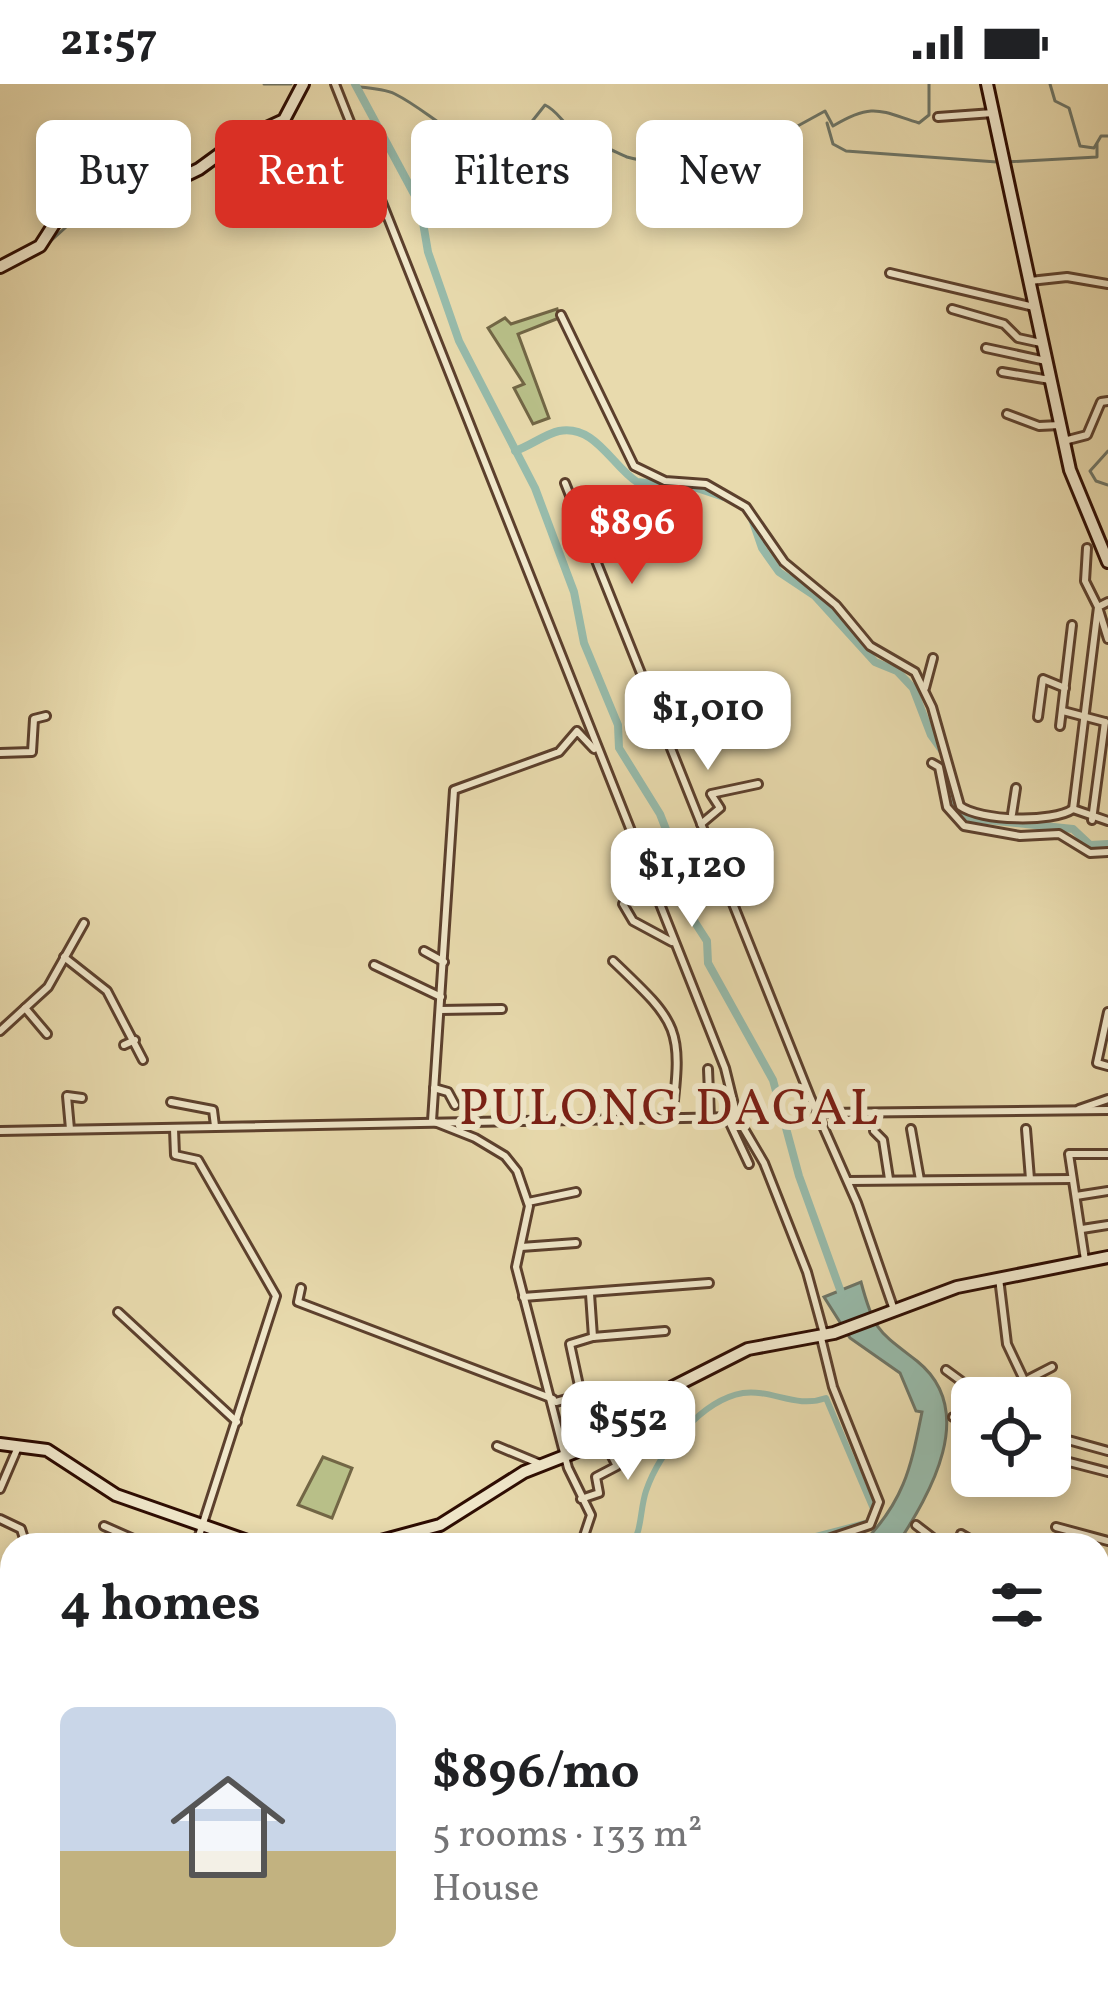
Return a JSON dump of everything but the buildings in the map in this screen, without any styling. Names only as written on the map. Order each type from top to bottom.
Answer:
[{"type":"street","points":[[0,267],[40,246],[58,218],[161,187],[199,169],[236,142],[284,120],[303,84]]},
{"type":"street","points":[[335,84],[724,1068],[732,1117],[749,1164]]},
{"type":"street","points":[[987,84],[1064,441],[1108,562]]},
{"type":"street","points":[[938,117],[993,113]]},
{"type":"street","points":[[890,273],[1034,307]]},
{"type":"street","points":[[1028,281],[1067,277],[1108,284]]},
{"type":"street","points":[[952,308],[1004,324],[1021,340],[1042,343]]},
{"type":"street","points":[[561,315],[634,466],[665,481],[706,484],[746,507],[784,562],[836,605],[862,639],[906,665],[925,688],[960,806],[979,816],[1048,821],[1073,809]]},
{"type":"street","points":[[986,348],[1046,361]]},
{"type":"street","points":[[1002,371],[1050,380]]},
{"type":"street","points":[[1064,441],[1087,435],[1101,402],[1108,401]]},
{"type":"street","points":[[1007,414],[1038,426],[1060,425]]},
{"type":"street","points":[[565,483],[848,1181],[893,1307]]},
{"type":"street","points":[[1087,548],[1085,581],[1108,639]]},
{"type":"street","points":[[1098,607],[1108,602]]},
{"type":"street","points":[[1073,809],[1098,607]]},
{"type":"street","points":[[1060,726],[1072,625]]},
{"type":"street","points":[[1070,644],[1091,647]]},
{"type":"street","points":[[925,688],[933,658]]},
{"type":"street","points":[[1038,716],[1043,680],[1065,688]]},
{"type":"street","points":[[1063,711],[1107,722],[1092,820]]},
{"type":"street","points":[[0,753],[33,751],[34,719],[46,716]]},
{"type":"street","points":[[433,1121],[454,790],[559,752],[574,731],[598,754]]},
{"type":"street","points":[[932,763],[939,766],[946,807],[964,826],[1020,836],[1059,834],[1097,856],[1108,852]]},
{"type":"street","points":[[701,824],[720,808],[711,794],[758,784]]},
{"type":"street","points":[[1012,815],[1016,788]]},
{"type":"street","points":[[1073,809],[1092,820],[1108,821]]},
{"type":"street","points":[[711,850],[752,836]]},
{"type":"street","points":[[623,904],[634,921],[675,945]]},
{"type":"street","points":[[0,1030],[48,987],[84,923]]},
{"type":"street","points":[[424,951],[444,962]]},
{"type":"street","points":[[64,956],[107,992],[143,1060]]},
{"type":"street","points":[[613,962],[656,1000],[678,1039],[672,1118]]},
{"type":"street","points":[[374,965],[441,997]]},
{"type":"street","points":[[25,1008],[46,1034]]},
{"type":"street","points":[[440,1010],[502,1009]]},
{"type":"street","points":[[1108,1012],[1096,1063],[1108,1066]]},
{"type":"street","points":[[124,1046],[135,1040]]},
{"type":"street","points":[[708,1069],[710,1118]]},
{"type":"street","points":[[434,1088],[448,1093],[455,1105]]},
{"type":"street","points":[[70,1130],[67,1096],[82,1098]]},
{"type":"street","points":[[1079,1109],[1108,1099]]},
{"type":"street","points":[[171,1102],[213,1110],[215,1126]]},
{"type":"street","points":[[820,1113],[1108,1110]]},
{"type":"street","points":[[0,1131],[732,1117]]},
{"type":"street","points":[[732,1117],[764,1163],[827,1334],[833,1387],[879,1502],[870,1525],[846,1533]]},
{"type":"street","points":[[433,1121],[506,1156],[518,1171],[527,1202],[516,1267],[566,1457],[592,1523],[587,1533]]},
{"type":"street","points":[[173,1128],[176,1155],[198,1160],[276,1296],[201,1533]]},
{"type":"street","points":[[911,1129],[920,1180]]},
{"type":"street","points":[[1026,1129],[1030,1179]]},
{"type":"street","points":[[874,1131],[884,1140],[889,1179]]},
{"type":"street","points":[[1085,1260],[1069,1154],[1108,1154]]},
{"type":"street","points":[[848,1181],[1072,1179]]},
{"type":"street","points":[[1076,1196],[1108,1191]]},
{"type":"street","points":[[527,1202],[576,1192]]},
{"type":"street","points":[[1081,1229],[1108,1225]]},
{"type":"street","points":[[521,1247],[576,1243]]},
{"type":"street","points":[[418,1533],[440,1525],[492,1489],[604,1441],[644,1418],[673,1388],[748,1348],[827,1334],[893,1307],[999,1278],[1108,1257]]},
{"type":"street","points":[[999,1278],[1007,1344],[1023,1377]]},
{"type":"street","points":[[524,1297],[710,1282]]},
{"type":"street","points":[[301,1288],[298,1302],[554,1400],[581,1394],[570,1344],[593,1336],[665,1331]]},
{"type":"street","points":[[590,1294],[593,1336]]},
{"type":"street","points":[[118,1312],[237,1422]]},
{"type":"street","points":[[1034,1377],[1052,1367]]},
{"type":"street","points":[[946,1370],[956,1377]]},
{"type":"street","points":[[1071,1439],[1108,1449]]},
{"type":"street","points":[[581,1499],[599,1492],[596,1478],[617,1466],[604,1441]]},
{"type":"street","points":[[0,1444],[47,1450],[94,1485],[218,1533]]},
{"type":"street","points":[[497,1446],[544,1465]]},
{"type":"street","points":[[0,1489],[18,1447]]},
{"type":"street","points":[[1071,1462],[1108,1472]]},
{"type":"street","points":[[916,1525],[926,1533]]},
{"type":"street","points":[[104,1526],[120,1533]]},
{"type":"street","points":[[1056,1527],[1078,1533]]},
{"type":"green space","points":[[557,309],[559,318],[518,334],[549,418],[533,424],[514,388],[524,384],[488,328],[505,318],[511,324]]},
{"type":"green space","points":[[323,1457],[352,1468],[332,1518],[298,1505]]},
{"type":"shaded area","points":[[861,1282],[879,1329],[935,1381],[945,1404],[943,1453],[904,1533],[872,1533],[897,1498],[922,1412],[916,1411],[900,1373],[850,1338],[824,1297]]},
{"type":"waterway","points":[[264,84],[291,84]]},
{"type":"waterway","points":[[355,84],[420,205],[428,252],[459,341],[535,488],[574,592],[584,643],[618,725],[619,748],[660,814],[688,886],[685,907],[707,941],[708,963],[773,1080],[799,1176],[842,1295]]},
{"type":"waterway","points":[[358,87],[395,94],[454,132],[484,142],[522,134],[545,105],[574,131],[622,155],[684,165],[702,175],[776,128],[794,128],[825,111],[833,126],[868,111],[919,123],[929,115],[929,84]]},
{"type":"waterway","points":[[1050,84],[1055,101],[1069,108],[1080,146],[1094,148],[1101,136],[1108,136]]},
{"type":"waterway","points":[[827,123],[833,144],[846,151],[997,162]]},
{"type":"waterway","points":[[1006,162],[1097,157],[1097,144]]},
{"type":"waterway","points":[[207,169],[215,164]]},
{"type":"waterway","points":[[43,248],[65,228]]},
{"type":"waterway","points":[[7,269],[36,254]]},
{"type":"waterway","points":[[515,451],[559,431],[572,431],[593,440],[637,482],[697,488],[724,497]]},
{"type":"waterway","points":[[1108,451],[1090,471],[1096,481],[1108,485]]},
{"type":"waterway","points":[[751,516],[762,548],[779,572],[815,596],[875,662],[897,671],[913,688],[931,735],[946,756]]},
{"type":"waterway","points":[[950,777],[955,804],[967,818],[1073,829],[1090,845],[1108,844]]},
{"type":"waterway","points":[[638,1533],[646,1491],[671,1445],[712,1406],[743,1393],[804,1401],[826,1398],[874,1511],[869,1522],[827,1533]]},
{"type":"district","name":"PULONG DAGAL","points":[[670,1110]]}]
